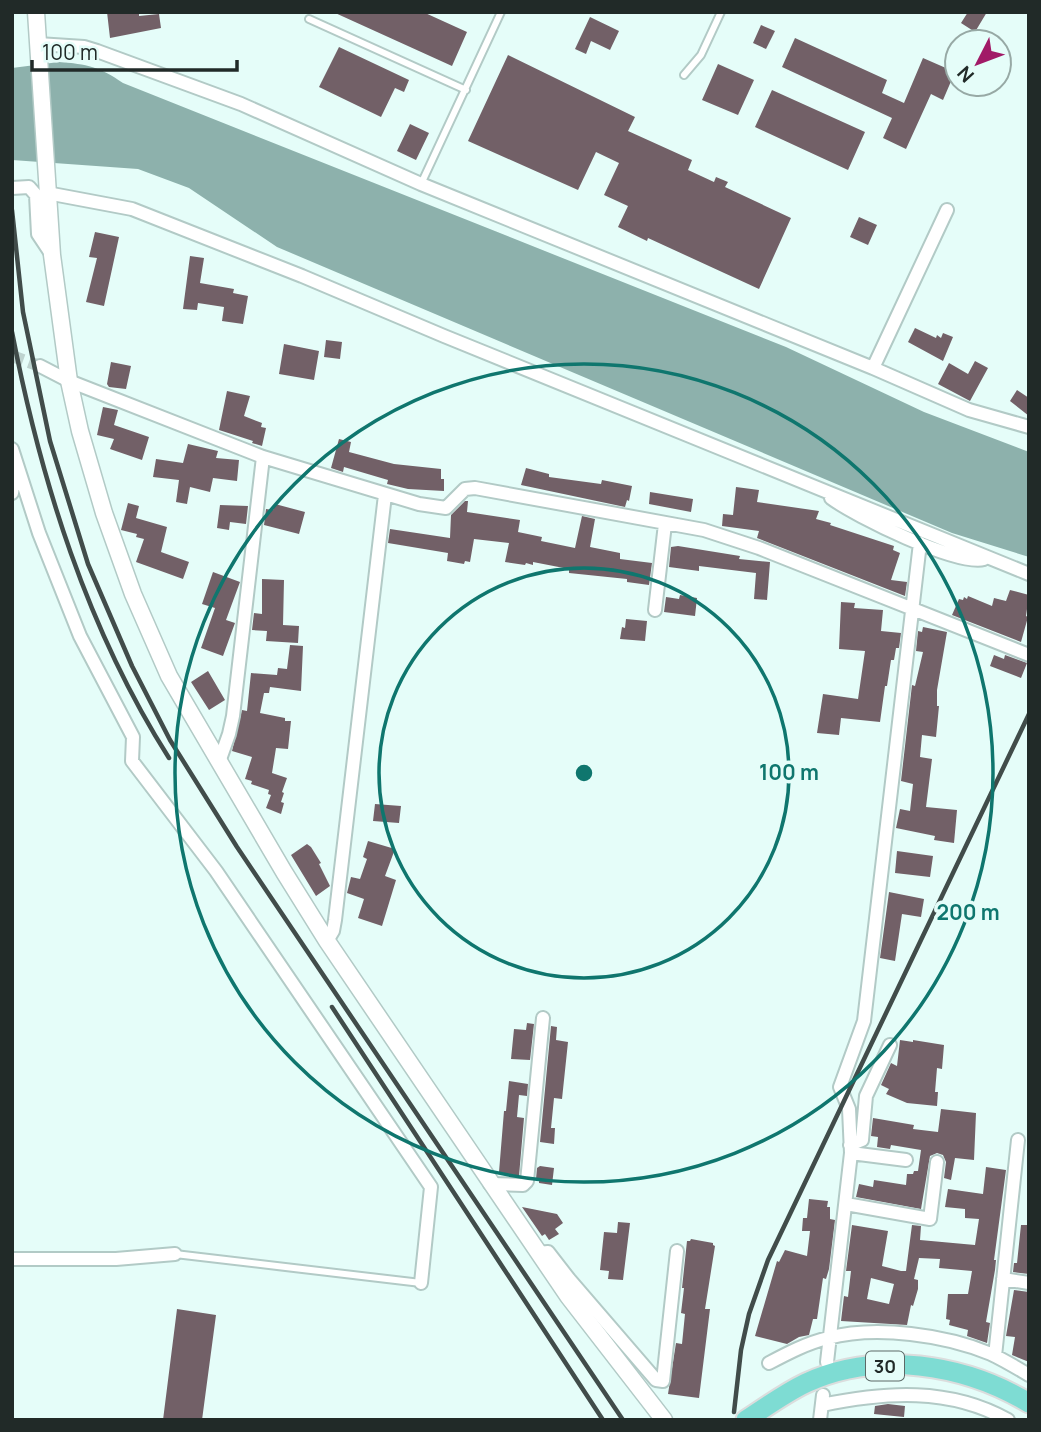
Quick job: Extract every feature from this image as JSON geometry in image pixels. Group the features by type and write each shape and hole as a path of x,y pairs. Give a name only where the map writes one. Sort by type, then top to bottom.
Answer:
{"main road":[{"name":"30","path":"746,1420 805,1383 828,1374 893,1365 910,1365 968,1375 1029,1402"}],"street":[{"path":"36,12 52,255 69,380 80,431 104,513 133,594 169,676 327,941 568,1296 664,1420"},
{"path":"38,50 84,47 241,104 421,184 873,368 969,410 1029,428"},
{"path":"12,188 29,187 36,195 38,234 52,255"},
{"path":"47,187 132,209 1029,574"},
{"path":"873,368 947,210"},
{"path":"40,366 263,457 386,495 446,508 465,489 475,488 704,530 759,548 1029,655"},
{"path":"12,449 39,533 80,636 133,737 132,761 216,871 431,1187 421,1283"},
{"path":"219,762 233,716 263,457"},
{"path":"12,493 16,463"},
{"path":"813,484 859,517 967,558 981,560 987,557"},
{"path":"327,941 335,920 386,495"},
{"path":"655,610 665,524"},
{"path":"827,1362 850,1149 849,1109 840,1087 864,1021 920,542"},
{"path":"490,1184 513,1186 523,1185 527,1181 543,1018"},
{"path":"850,1149 862,1140 866,1096 890,1045"},
{"path":"995,1356 1003,1279 1023,1163 1018,1140"},
{"path":"850,1149 906,1160"},
{"path":"846,1203 930,1219 937,1162"},
{"path":"539,1253 548,1252 656,1380 663,1381 677,1251"},
{"path":"12,1259 116,1259 175,1254"},
{"path":"1003,1279 1029,1283"},
{"path":"769,1363 804,1345 831,1337 900,1333 962,1344 995,1356 1029,1376"},
{"path":"820,1420 823,1400 885,1394 939,1396 963,1401 1008,1420"}],"lane":[{"path":"421,184 501,12"},
{"path":"684,75 701,55 721,12"},
{"path":"309,19 466,90"},
{"path":"175,1254 421,1283"}],"water":[{"path":"59,62 100,70 123,83 786,347 924,412 1029,452 1029,557 952,533 277,247 189,188 138,169 12,160 12,68"}],"building":[{"path":"107,12 139,12 139,16 159,14 161,28 110,38"},
{"path":"333,12 423,12 467,32 452,66"},
{"path":"968,12 987,12 977,28 969,28 961,23"},
{"path":"590,17 619,31 610,50 591,41 586,54 575,49"},
{"path":"761,25 775,31 766,49 753,43"},
{"path":"795,38 887,80 882,93 904,103 923,58 943,67 944,98 943,100 931,94 906,149 883,138 892,118 782,67"},
{"path":"339,47 409,80 404,92 395,88 381,117 319,87"},
{"path":"508,55 635,117 628,131 692,160 688,170 714,182 716,177 728,182 725,187 791,218 759,289 618,227 628,206 604,195 619,163 596,152 578,190 468,141"},
{"path":"718,64 754,80 738,115 702,100"},
{"path":"772,90 865,132 848,170 755,127"},
{"path":"410,124 429,133 416,160 397,151"},
{"path":"859,217 877,225 868,245 850,237"},
{"path":"95,232 119,237 104,306 86,302 97,258 89,257"},
{"path":"190,256 204,258 200,283 234,289 233,293 248,296 243,324 222,321 224,307 198,303 197,310 183,309"},
{"path":"915,328 936,338 937,335 941,338 943,333 953,337 943,361 908,342"},
{"path":"326,340 342,342 340,359 324,357"},
{"path":"284,344 319,351 314,380 279,374"},
{"path":"975,361 988,368 970,401 938,384 949,363 968,374"},
{"path":"111,362 131,366 126,389 109,387 107,384"},
{"path":"1017,390 1029,398 1029,416 1010,401"},
{"path":"227,391 250,396 244,416 262,423 261,427 266,428 262,446 219,430"},
{"path":"103,407 118,410 114,425 149,437 142,460 110,449 114,439 97,435"},
{"path":"339,439 351,442 349,452 394,464 441,469 444,491 408,489 344,467 343,472 331,468"},
{"path":"188,444 218,451 216,458 239,460 237,481 213,478 210,492 190,487 187,504 176,502 179,480 153,477 156,459 183,463"},
{"path":"526,468 549,474 549,477 601,484 602,480 632,486 629,501 627,500 625,507 521,485"},
{"path":"736,487 759,490 757,502 819,511 816,519 894,546 893,550 900,553 891,580 907,582 905,596 757,538 759,531 722,526 723,514 733,515"},
{"path":"650,492 693,499 691,512 649,504"},
{"path":"468,501 467,512 520,520 518,532 542,537 541,541 575,548 582,516 595,519 590,547 620,553 620,559 652,563 649,585 627,582 627,579 569,573 569,569 533,562 533,565 525,565 505,562 509,543 474,539 470,562 465,561 464,564 447,561 448,553 388,543 390,529 450,538 451,515"},
{"path":"128,503 139,506 136,518 167,527 161,552 189,562 183,579 136,562 144,539 136,537 137,534 121,530"},
{"path":"275,504 305,512 299,534 264,525 266,509 273,510"},
{"path":"220,505 248,506 246,524 230,522 229,530 217,528"},
{"path":"671,547 740,556 739,559 770,562 767,600 754,599 756,573 699,566 699,571 669,567"},
{"path":"213,572 240,582 226,620 235,623 223,656 201,648 215,608 202,604"},
{"path":"262,579 284,580 283,625 299,626 298,643 266,641 267,631 252,630 254,613 262,614"},
{"path":"1010,590 1029,595 1028,617 1021,642 952,615 959,599 967,599 968,596 992,606 994,598 1006,601"},
{"path":"680,595 697,598 695,616 664,612 666,597 679,599"},
{"path":"841,602 855,603 854,608 883,610 881,631 901,633 899,648 896,648 894,660 891,660 880,722 841,718 839,735 817,733 823,694 858,699 865,651 839,649"},
{"path":"626,619 647,621 645,641 620,639"},
{"path":"923,627 947,632 937,690 939,706 936,737 922,735 920,757 932,759 926,807 957,810 954,843 934,840 935,836 896,828 900,809 910,811 913,784 901,781 912,685 915,686 923,652 916,651 918,631 922,632"},
{"path":"290,645 303,646 301,691 270,687 269,693 264,693 260,713 291,721 288,749 276,748 272,773 287,778 282,792 281,802 284,803 281,814 266,808 271,795 268,794 269,790 245,779 252,757 232,751 242,710 247,711 251,673 277,675 278,668 287,669"},
{"path":"994,655 1004,659 1005,655 1027,663 1021,678 990,666"},
{"path":"208,671 225,700 209,710 191,682"},
{"path":"375,804 401,806 399,823 373,821"},
{"path":"368,841 395,849 385,876 396,880 382,926 358,918 364,899 347,893 351,877 360,879 367,859 363,857"},
{"path":"307,844 321,863 319,864 330,886 316,896 291,855"},
{"path":"897,851 933,856 930,877 895,873"},
{"path":"889,892 924,899 921,917 902,914 895,961 880,958"},
{"path":"527,1023 534,1024 530,1060 511,1059 514,1029 526,1030"},
{"path":"551,1026 557,1027 556,1040 568,1042 562,1099 554,1098 551,1128 555,1128 554,1144 540,1142"},
{"path":"900,1040 944,1045 942,1069 937,1068 937,1106 907,1103 886,1094 889,1089 881,1085 891,1063 897,1066"},
{"path":"509,1081 528,1084 527,1096 519,1095 517,1117 524,1118 519,1176 499,1172"},
{"path":"941,1109 976,1113 974,1160 955,1158 951,1180 944,1178 946,1162 943,1155 937,1153 930,1156 921,1209 856,1197 859,1184 873,1187 874,1180 906,1185 907,1174 918,1171 921,1150 891,1145 890,1149 877,1147 878,1137 871,1136 873,1118 914,1125 913,1129 938,1132"},
{"path":"986,1167 1006,1170 995,1270 986,1322 990,1323 987,1343 967,1336 968,1330 949,1325 950,1320 946,1319 948,1294 968,1294 972,1271 939,1268 940,1259 919,1258 914,1279 918,1280 918,1289 907,1325 841,1321 844,1296 848,1297 851,1271 846,1271 852,1225 888,1231 882,1266 906,1271 912,1225 921,1226 920,1240 975,1245 979,1219 965,1218 965,1209 945,1207 948,1189 983,1194","holes":["871,1278 894,1284 889,1304 867,1299"]},
{"path":"537,1168 554,1168 552,1185 539,1183 536,1179"},
{"path":"809,1199 828,1201 830,1219 835,1220 829,1269 826,1279 823,1278 817,1319 813,1319 809,1335 787,1344 755,1336 777,1261 779,1262 785,1250 807,1256 810,1231 802,1231 803,1218 807,1218"},
{"path":"522,1207 557,1214 563,1223 555,1229 559,1234 549,1240 545,1234 542,1236"},
{"path":"618,1222 630,1223 623,1280 608,1279 609,1271 600,1270 604,1232 617,1233"},
{"path":"1021,1225 1029,1225 1029,1274 1013,1272 1014,1263 1017,1263"},
{"path":"691,1239 713,1243 715,1246 705,1309 710,1309 699,1398 668,1394 676,1343 682,1344 685,1314 681,1313 682,1288 687,1241"},
{"path":"1014,1290 1029,1292 1029,1362 1012,1355 1015,1337 1006,1336"},
{"path":"177,1309 216,1315 202,1420 163,1420"},
{"path":"875,1406 905,1406 904,1417 874,1414"}],"tunnel":[{"path":"12,356 40,366"}],"railway":[{"path":"12,210 23,312 50,441 88,564 132,666 170,740 237,847 623,1420"},
{"path":"12,332 37,443 71,552 114,658 169,758"},
{"path":"734,1412 741,1350 749,1314 768,1260 1029,714"},
{"path":"332,1007 603,1420"}]}
